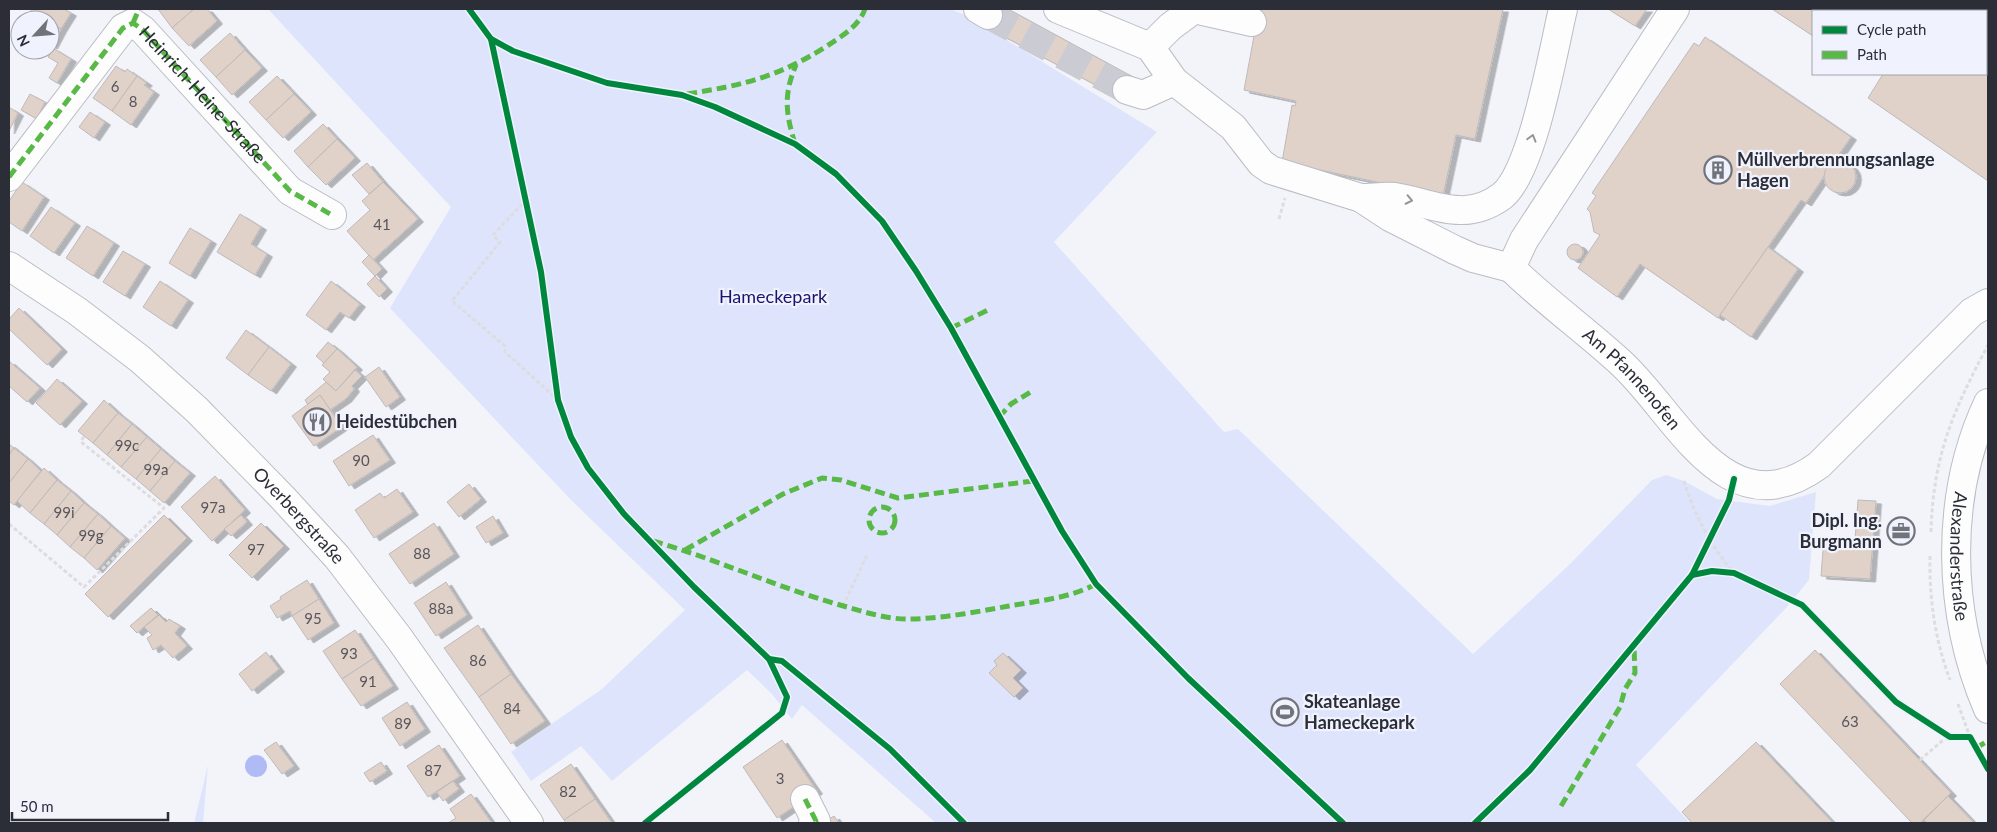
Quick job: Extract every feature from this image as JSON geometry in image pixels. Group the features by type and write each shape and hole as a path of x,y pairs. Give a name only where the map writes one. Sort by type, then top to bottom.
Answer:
{"street":[{"path":"1058,9 1150,47 1174,81 1233,127 1261,162 1271,170 1361,198 1390,217 1473,258 1512,268 1524,240 1675,9"},
{"path":"1150,47 1170,27 1194,9 1252,22"},
{"path":"1361,198 1394,197 1458,210 1474,209 1489,204 1503,195 1523,165 1532,140 1563,9"},
{"name":"Heinrich-Heine-Straße","path":"9,177 123,28 133,23 143,30 290,191 332,215"},
{"path":"1127,90 1143,95 1174,81"},
{"name":"Overbergstraße","path":"9,266 77,311 140,359 197,410 282,497 337,557 399,638 529,823"},
{"name":"Am Pfannenofen","path":"1512,268 1534,291 1621,363 1643,386 1687,442 1710,463 1734,479 1772,485 1796,479 1819,465 1972,312 1988,303"},
{"name":"Alexanderstraße","path":"1988,403 1970,452 1960,496 1956,540 1957,585 1964,629 1977,679 1988,708"}],"path":[{"path":"527,199 493,234 500,242 452,300 505,346 505,352 558,400"},
{"path":"9,524 84,588 164,508 81,442 84,436"},
{"path":"1684,481 1709,539 1734,572"},
{"path":"843,606 867,555"},
{"path":"1920,760 1934,747 1950,737"},
{"path":"1301,784 1304,781"}],"green space":[{"name":"Hameckepark","path":"268,9 950,9 983,22 982,25 1157,132 1054,242 1224,432 1238,429 1473,654 1569,565 1652,480 1666,475 1684,481 1717,499 1770,506 1816,492 1809,580 1786,608 1636,765 1690,823 936,823 802,705 792,719 771,693 747,670 612,781 581,746 531,781 511,752 602,689 685,610 572,501 390,308 451,207"},
{"path":"208,765 203,823 194,823"}],"water":[{"path":"256,755 264,758 267,766 264,774 256,777 248,774 245,766 248,758"}],"building":[{"path":"64,9 71,13 61,29 60,10 31,10"},
{"path":"158,9 194,9 172,28"},
{"path":"194,9 207,9 217,21 189,46 172,28"},
{"path":"991,9 1008,9 1133,77 1122,99 982,25"},
{"path":"1259,9 1503,9 1475,139 1456,135 1443,196 1282,162 1292,105 1295,106 1296,101 1244,90"},
{"path":"1608,9 1647,9 1635,26"},
{"path":"1772,9 1839,10 1812,10 1812,35"},
{"path":"1969,9 1971,10 1926,10"},
{"path":"1969,9 1988,9 1988,22 1987,10"},
{"path":"1987,21 1988,181 1868,98 1882,75 1987,75"},
{"path":"230,33 245,50 216,77 200,60"},
{"name":"Müllverbrennungsanlage Hagen","path":"1705,37 1851,137 1806,203 1801,200 1718,318 1640,264 1617,297 1578,268 1600,235 1594,232 1590,212 1587,209 1596,196 1592,193 1694,43 1699,46"},
{"path":"245,50 262,68 232,95 216,77"},
{"path":"60,52 71,59 57,83 49,78 58,63 53,60 60,60"},
{"path":"116,66 125,72 127,69 137,76 112,111 93,98"},
{"path":"137,76 147,83 144,85 154,92 131,125 112,111"},
{"path":"277,76 294,94 266,120 249,102"},
{"path":"30,94 45,102 37,119 21,110"},
{"path":"294,94 311,112 283,138 266,120"},
{"path":"9,107 18,113 9,131"},
{"path":"90,112 105,122 94,138 79,127"},
{"path":"323,124 337,139 308,167 294,151"},
{"path":"337,139 355,158 326,185 308,167"},
{"path":"1840,161 1846,162 1851,166 1855,171 1855,183 1851,188 1846,192 1840,193 1834,192 1829,188 1825,183 1824,177 1825,171 1829,166 1834,162"},
{"path":"367,163 383,182 369,194 352,175"},
{"path":"22,182 44,197 22,231 9,222 9,201"},
{"path":"383,182 418,219 373,260 347,231 370,210 362,201"},
{"path":"51,207 75,223 54,253 30,236"},
{"path":"240,214 261,227 251,244 267,254 255,275 217,252"},
{"path":"87,226 114,243 93,276 66,258"},
{"path":"190,228 211,241 190,276 169,263"},
{"path":"1575,244 1581,246 1583,252 1581,258 1575,260 1569,258 1567,252 1569,246"},
{"path":"1768,247 1798,269 1751,337 1720,315"},
{"path":"123,251 145,264 125,296 103,282"},
{"path":"369,255 382,269 375,276 362,262"},
{"path":"375,276 387,289 379,297 367,284"},
{"path":"160,281 188,300 171,326 143,307"},
{"path":"331,281 360,304 349,318 340,312 326,330 306,315"},
{"path":"19,308 62,349 47,365 9,329 9,319"},
{"path":"246,330 269,347 248,375 226,358"},
{"path":"328,342 337,349 324,363 316,356"},
{"path":"269,347 291,364 271,391 248,375"},
{"path":"337,349 357,367 336,391 323,379 330,372 322,365"},
{"path":"9,361 40,388 27,402 9,386"},
{"path":"379,367 400,397 386,407 365,377"},
{"path":"355,370 362,376 352,386 354,389 346,399 330,410 320,395 308,405 305,400 326,382 336,391"},
{"path":"57,379 82,401 60,425 36,403"},
{"name":"Heidestübchen","path":"320,395 342,427 314,446 292,416"},
{"path":"104,400 118,413 93,443 78,431"},
{"path":"118,413 132,424 107,455 93,443"},
{"path":"132,424 147,437 121,467 107,455"},
{"path":"373,435 390,460 349,486 333,461"},
{"path":"147,437 161,449 136,479 121,467"},
{"path":"9,444 14,448 9,455"},
{"path":"14,448 28,459 9,483 9,455"},
{"path":"161,449 175,461 150,491 136,479"},
{"path":"28,459 41,471 14,505 9,501 9,483"},
{"path":"175,461 190,473 164,503 150,491"},
{"path":"44,468 57,480 30,513 17,501"},
{"path":"215,476 245,510 212,541 181,507"},
{"path":"57,480 71,491 44,524 30,513"},
{"path":"469,484 481,499 459,517 447,502"},
{"path":"397,489 413,512 374,538 355,510 380,493 384,498"},
{"path":"71,491 84,503 57,535 44,524"},
{"path":"1858,500 1876,501 1870,579 1821,576 1824,537 1855,540"},
{"path":"84,503 98,514 70,547 57,535"},
{"path":"98,514 111,526 84,558 70,547"},
{"path":"164,515 187,538 108,617 85,594"},
{"path":"241,515 247,522 231,536 224,529"},
{"path":"493,516 503,533 486,543 476,527"},
{"path":"261,523 284,546 252,578 229,555"},
{"path":"434,523 454,554 410,584 389,554"},
{"path":"111,526 125,538 97,570 84,558"},
{"path":"307,580 319,599 292,616 290,611 277,618 270,606 281,599 280,597"},
{"path":"446,582 467,615 436,636 414,603"},
{"path":"319,599 334,623 308,640 292,616"},
{"path":"151,608 158,615 137,633 130,626"},
{"path":"159,615 166,622 169,619 180,626 175,633 187,646 173,658 161,645 153,650 147,638 152,635 144,627"},
{"path":"478,625 511,674 479,697 444,648"},
{"path":"355,630 374,658 342,679 323,651"},
{"path":"1815,650 1951,793 1920,823 1912,823 1780,684"},
{"path":"266,652 279,669 252,691 239,674"},
{"path":"1003,653 1021,670 1013,678 1023,688 1014,697 989,673 997,665 994,661"},
{"path":"374,658 393,686 361,706 342,679"},
{"path":"511,674 545,721 511,744 479,697"},
{"path":"407,702 425,729 400,746 382,718"},
{"path":"782,740 817,791 777,818 743,767"},
{"path":"276,742 294,766 282,774 264,750"},
{"path":"1756,742 1833,823 1692,823 1682,812"},
{"path":"439,745 460,776 428,797 407,766"},
{"path":"381,762 387,771 370,782 364,773"},
{"path":"571,764 595,799 564,820 540,785"},
{"path":"453,781 459,789 443,801 437,792"},
{"path":"471,794 492,823 448,823 456,818 450,809"},
{"path":"1948,796 1974,823 1927,823 1924,820"},
{"path":"595,799 612,823 566,823 564,820"},
{"path":"834,816 839,823 823,823"}],"tunnel":[{"path":"988,15 1127,90"}],"marked path":[{"path":"133,23 139,9"},
{"path":"687,94 726,87 760,78 809,57 854,26 865,9"},
{"path":"9,177 123,28 133,23 143,30 290,191 332,215"},
{"path":"795,144 787,104 789,86 796,65"},
{"path":"951,328 988,310"},
{"path":"999,417 1011,404 1032,391"},
{"path":"685,550 783,494 822,478 841,480 898,498 1033,481"},
{"path":"882,507 892,510 895,520 892,530 882,533 872,530 869,520 872,510 882,507"},
{"path":"653,541 816,598 873,614 899,619 920,619 971,613 1042,601 1076,593 1096,584"},
{"path":"1561,806 1620,707 1625,689 1635,673 1634,646"},
{"path":"1976,748 1988,741"},
{"path":"805,799 816,821 813,823"}],"cycle path":[{"path":"469,9 491,39 513,51 607,83 682,95 715,107 795,144 836,174 882,221 916,271 951,328 1062,531 1096,584 1188,678 1343,823"},
{"path":"491,39 541,272 558,400 571,437 588,468 624,514 694,587 769,659 787,697 782,713 645,823"},
{"path":"1475,823 1530,770 1692,575 1729,500 1734,479"},
{"path":"1692,575 1712,571 1734,573 1802,605 1896,702 1950,737 1970,737 1988,769"},
{"path":"769,659 782,661 890,749 964,823"}],"place":[{"name":"Müllverbrennungsanlage Hagen","path":"1718,170"},
{"name":"Heidestübchen","path":"317,422"},
{"name":"Dipl. Ing. Burgmann","path":"1901,531"},
{"name":"Skateanlage Hameckepark","path":"1285,712"}]}
